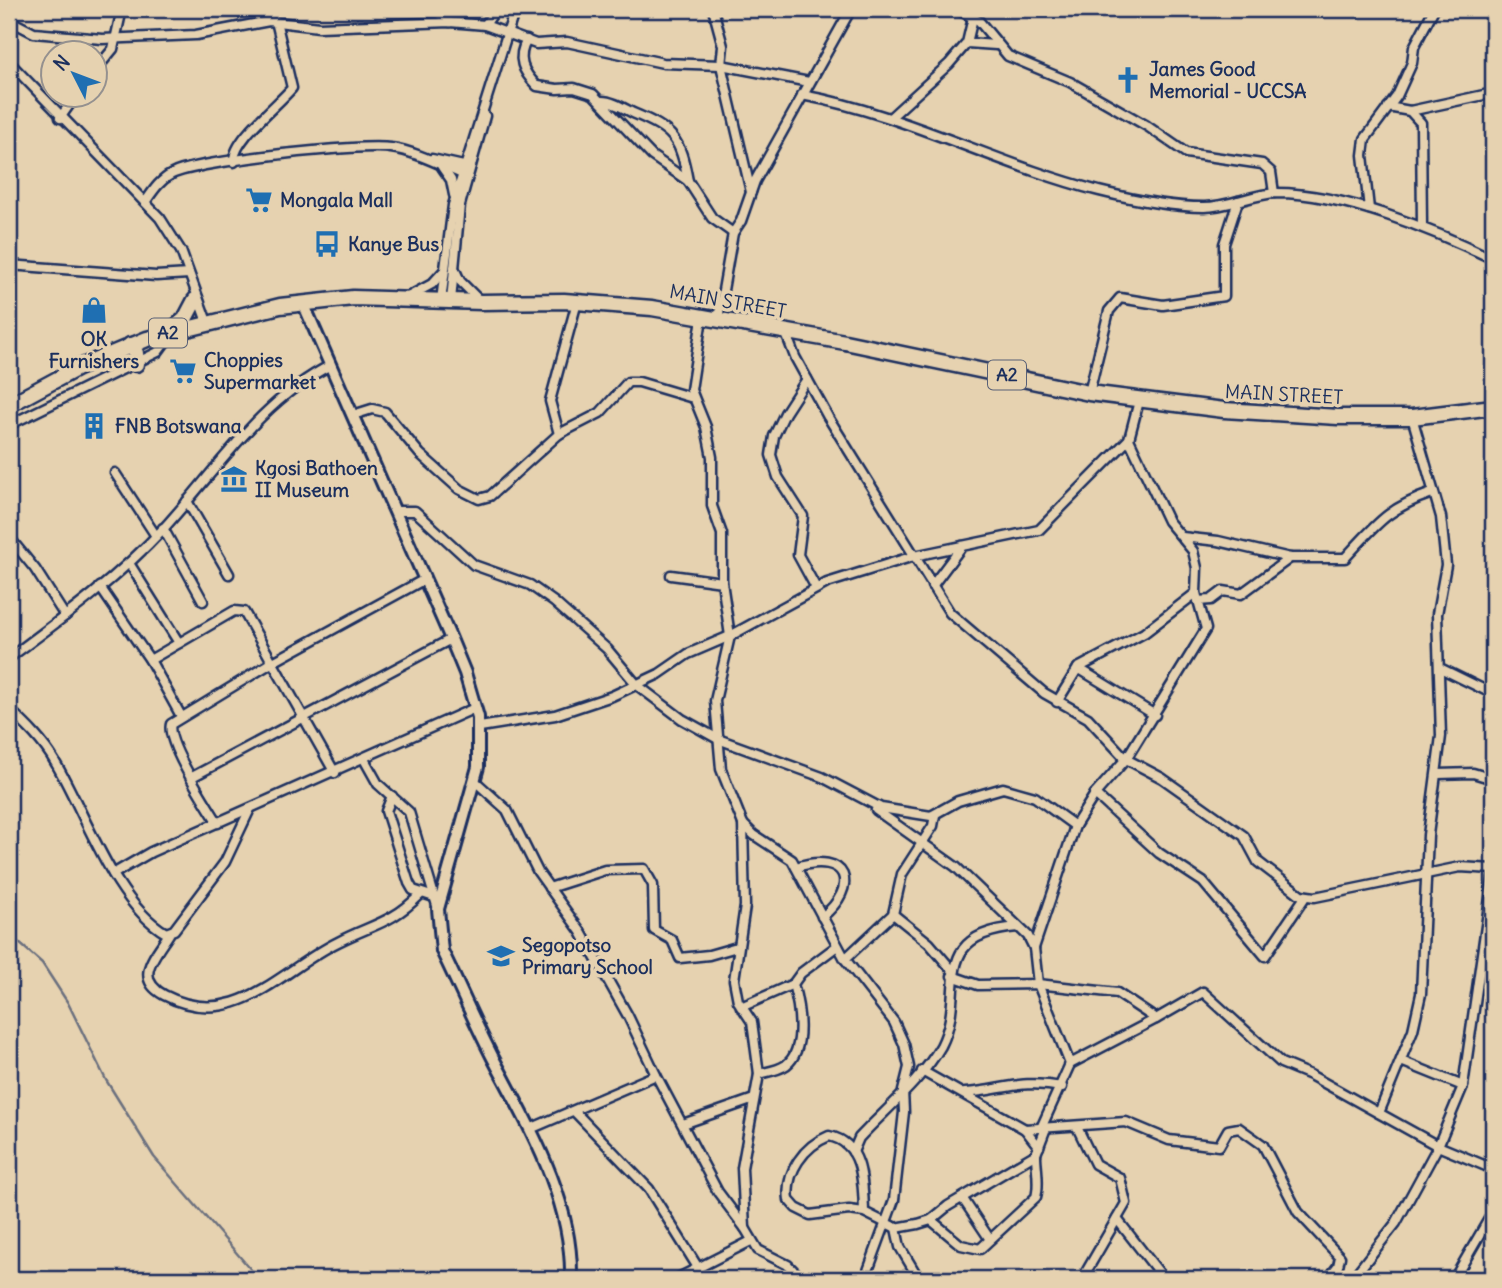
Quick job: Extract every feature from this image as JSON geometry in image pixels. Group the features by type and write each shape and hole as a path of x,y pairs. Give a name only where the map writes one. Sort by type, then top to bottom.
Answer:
{"highway":[{"path":"169,333 183,321 196,298 218,314 230,317"},
{"name":"MAIN STREET","path":"9,405 78,368 130,345 202,323 303,303 354,298 406,298 482,303 577,302 652,308 785,331 1139,401 1338,417 1412,417 1452,411 1493,410"},
{"path":"130,345 136,353 136,364"}],"street":[{"path":"108,56 122,9"},
{"path":"234,162 234,154 242,141 292,88 269,9"},
{"path":"433,9 450,22"},
{"path":"485,25 496,9"},
{"path":"446,301 444,271 454,198 466,171 515,9"},
{"path":"713,9 723,46 721,65 751,191"},
{"path":"718,319 733,233 751,191 851,9"},
{"path":"957,9 974,13 990,31 996,45 1016,60 1070,82 1186,153 1262,164 1271,172 1275,193"},
{"path":"1369,209 1363,146 1368,131 1388,107 1407,76 1415,47 1434,9"},
{"path":"1485,9 1493,24"},
{"path":"891,117 949,64 967,43 974,13"},
{"path":"9,20 34,33 113,38 196,35 272,21 319,27 450,22 485,25 536,44 578,44 663,63 721,65 809,82"},
{"path":"527,40 521,51 522,66 537,86 579,89 649,119 673,135 683,152 688,181"},
{"path":"967,43 996,45"},
{"path":"9,62 60,118 146,201 172,236 189,274 202,323"},
{"path":"446,301 472,141 498,62"},
{"path":"1388,107 1410,111 1493,93"},
{"path":"802,95 891,117 930,135 1099,191 1203,207 1275,193 1369,209 1422,227 1493,259"},
{"path":"602,101 652,156 688,181 712,218 733,233"},
{"path":"60,118 67,108"},
{"path":"1410,111 1421,123 1422,227"},
{"path":"445,165 462,155 472,141"},
{"path":"146,201 170,175 234,162 374,146 397,149 466,171"},
{"path":"445,165 454,198"},
{"path":"1089,393 1109,311 1115,301 1120,298 1163,305 1224,296 1224,244 1238,201"},
{"path":"9,265 156,276 189,274"},
{"path":"453,265 460,281 482,303"},
{"path":"406,298 432,284 444,271"},
{"path":"559,434 550,401 577,302"},
{"path":"303,303 451,639 480,727 475,780 438,909"},
{"path":"702,318 691,383 693,398 706,427 712,457 711,494 722,534 722,582 730,636 715,701 718,739 724,778 743,824 745,906 734,981 741,1007 752,1022 759,1074 742,1168 745,1227"},
{"path":"785,331 828,417 950,613 1057,702 1088,719 1126,759 1162,778 1244,836 1258,862 1305,897 1327,896 1460,867 1493,869"},
{"path":"9,425 158,352 169,333"},
{"path":"9,658 129,563 275,403 304,380 331,365"},
{"path":"807,379 774,436 771,455 778,477 803,516 798,555 816,588"},
{"path":"353,415 372,408 385,412 420,454 459,489 479,499 490,496 559,434 600,413 624,385 632,380 693,398"},
{"path":"480,727 555,715 637,685 688,654 730,636 816,588 914,556 1039,530 1129,439 1139,401"},
{"path":"1379,1114 1413,1030 1420,994 1428,835 1441,736 1437,614 1446,565 1441,517 1412,417"},
{"path":"931,1220 970,1248 980,1249 1036,1197 1040,1186 1035,1173 1046,1110 1062,1087 1070,1064 1038,984 1034,948 1075,826 1095,794 1126,759 1206,629 1197,597 1195,558 1190,545 1168,521 1129,439"},
{"path":"115,473 156,536"},
{"path":"1182,537 1218,541 1290,558 1345,558 1380,519 1396,508 1432,493"},
{"path":"187,501 229,574"},
{"path":"396,511 415,510 474,565 530,585 554,602 607,649 637,685 682,719 718,739 811,772 866,803 956,867 1018,927 1034,948"},
{"path":"163,528 203,601"},
{"path":"9,537 35,569 65,616"},
{"path":"932,586 962,546"},
{"path":"1057,702 1078,668 1144,634 1197,597 1210,600 1223,591 1241,594 1290,558"},
{"path":"129,563 179,643"},
{"path":"671,575 722,582"},
{"path":"218,823 169,731 171,724 273,662 425,579"},
{"path":"100,587 150,660 181,716"},
{"path":"150,660 237,610 247,615 335,773"},
{"path":"192,777 451,639"},
{"path":"1078,668 1155,715"},
{"path":"1440,668 1493,694"},
{"path":"113,874 151,852 335,773 475,708"},
{"path":"9,709 37,736 54,760 113,874 148,919 169,934"},
{"path":"364,759 378,784 409,812 438,909 442,951 530,1129 565,1215 572,1257 571,1279"},
{"path":"1438,774 1473,773 1493,779"},
{"path":"475,780 507,810 549,888 599,963 718,1192 745,1227 758,1250 788,1265 802,1279"},
{"path":"866,803 913,815 935,815 958,801 1003,789 1035,797 1075,826"},
{"path":"1095,794 1159,853 1203,882 1265,956 1305,897"},
{"path":"392,796 386,811 409,883 421,894 434,897"},
{"path":"250,809 225,862 169,934 147,969 146,979 153,989 183,1005 203,1007 230,1004 255,994 338,942 381,925 403,912 421,894"},
{"path":"845,959 892,914 902,874 933,826 935,815"},
{"path":"743,824 754,835 789,857 845,959 900,1032 909,1074 903,1091 904,1112 894,1200 865,1279"},
{"path":"796,867 822,861 832,863 843,873 844,881 836,902 822,918"},
{"path":"549,888 605,870 644,869 653,885 654,930 672,940 680,958 709,955 737,947"},
{"path":"1352,1279 1396,1223 1438,1146 1463,1086 1493,877"},
{"path":"892,914 929,943 953,973 978,985 1038,984 1119,994 1156,1019"},
{"path":"853,1152 859,1139 924,1070 942,1044 953,973 967,945 978,935 992,929 1018,927"},
{"path":"741,1007 793,984 801,973 837,946"},
{"path":"759,1074 786,1065 792,1056 801,1021 793,984"},
{"path":"1070,1064 1203,992 1277,1060 1310,1075 1438,1146 1493,1169"},
{"path":"1401,1061 1463,1086"},
{"path":"909,1074 924,1070 965,1093 1025,1129 1038,1151"},
{"path":"530,1129 656,1075"},
{"path":"965,1093 1007,1084 1040,1082 1062,1087"},
{"path":"683,1124 754,1099"},
{"path":"574,1111 649,1189 697,1266"},
{"path":"1025,1129 1126,1122 1169,1140 1219,1146 1228,1130 1239,1128 1263,1145 1298,1212 1340,1257 1338,1266 1328,1279"},
{"path":"1077,1127 1095,1164 1120,1178 1126,1203 1082,1279"},
{"path":"864,1212 860,1168 853,1152 844,1141 834,1137 818,1141 799,1159 788,1195 796,1208 810,1214 841,1209 864,1212 887,1221 896,1228 900,1247 919,1279"},
{"path":"896,1228 931,1220 948,1206 1038,1151"},
{"path":"963,1199 989,1238"},
{"path":"1454,1279 1493,1212"},
{"path":"1117,1219 1164,1279"},
{"path":"676,1279 697,1266 751,1241"}],"waterway":[{"path":"9,934 42,963 68,1003 106,1080 154,1157 259,1279"}],"place":[{"name":"James Good Memorial - UCCSA","path":"1128,80"},
{"name":"Mongala Mall","path":"259,200"},
{"name":"Kanye Bus","path":"327,244"},
{"name":"OK Furnishers","path":"94,310"},
{"name":"Choppies Supermarket","path":"183,371"},
{"name":"FNB Botswana","path":"94,426"},
{"name":"Kgosi Bathoen II Museum","path":"234,479"},
{"name":"Segopotso Primary School","path":"501,956"}]}
